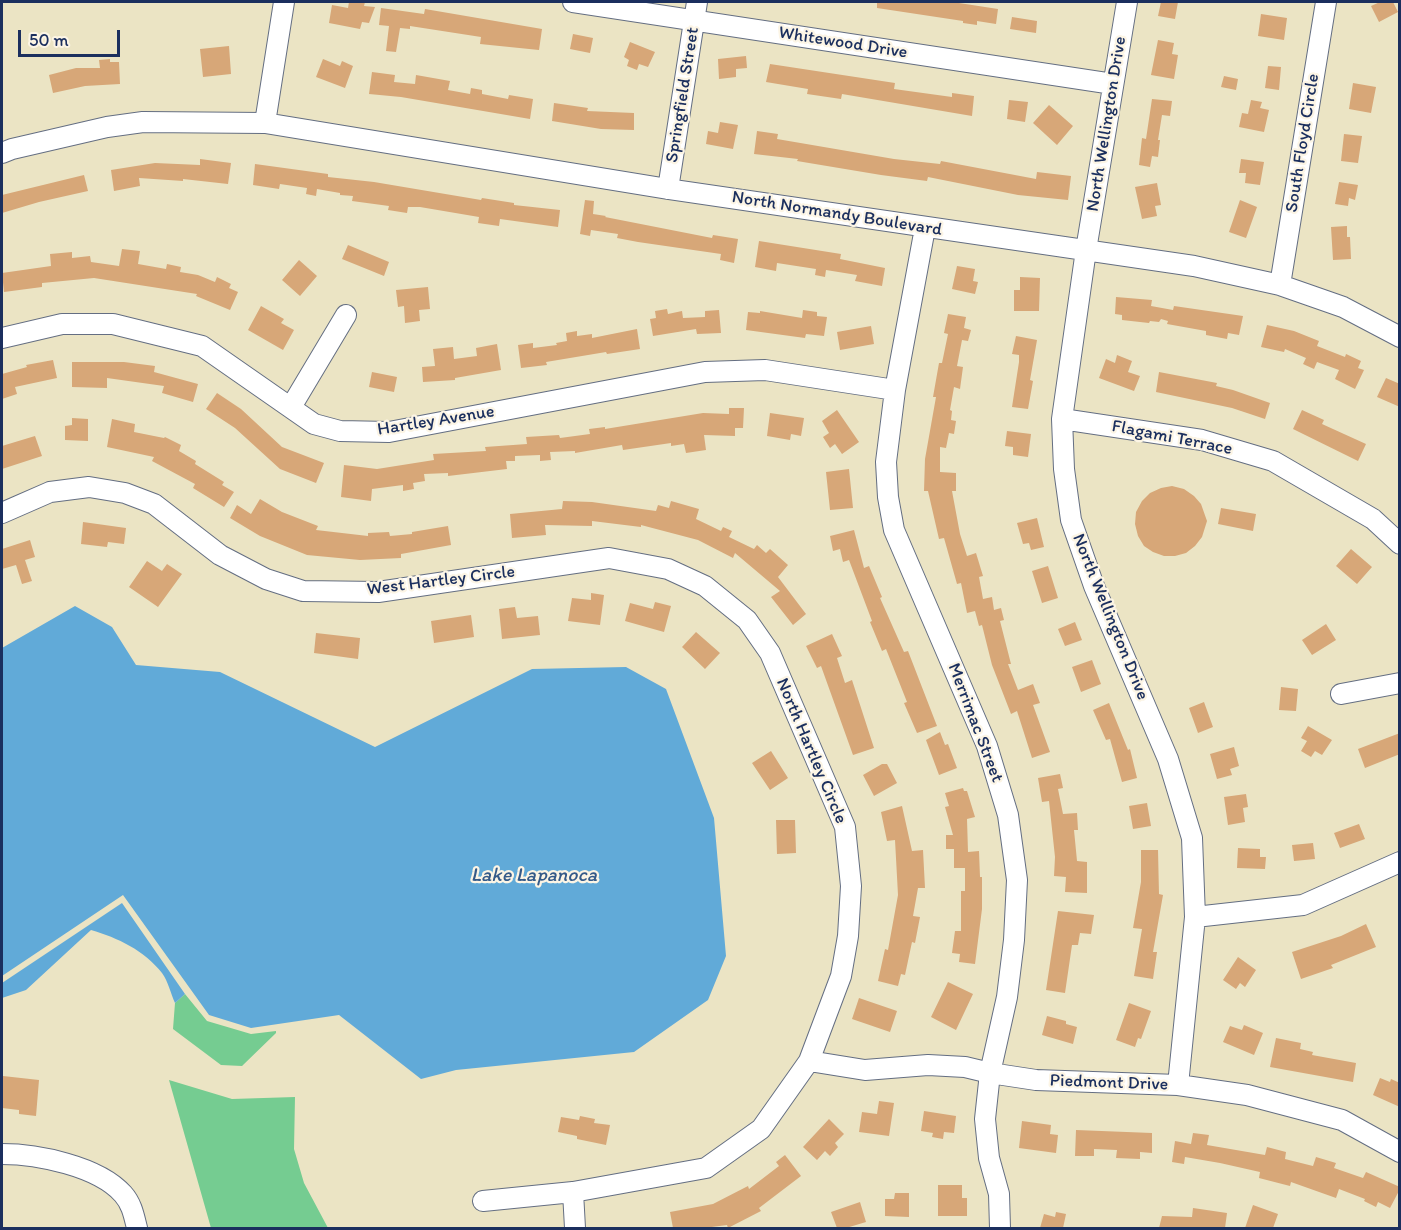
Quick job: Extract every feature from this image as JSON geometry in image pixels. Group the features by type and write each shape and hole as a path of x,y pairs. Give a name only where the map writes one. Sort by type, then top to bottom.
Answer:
{"street":[{"path":"265,123 284,2"},
{"name":"Whitewood Drive","path":"573,2 696,11 1113,84"},
{"name":"North Wellington Drive","path":"1127,2 1086,250 1062,419 1064,469 1071,520 1094,586 1168,759 1192,838 1195,917 1178,1085"},
{"name":"South Floyd Circle","path":"1280,285 1326,2"},
{"name":"Springfield Street","path":"668,189 696,11"},
{"name":"North Normandy Boulevard","path":"2,153 97,130 142,122 265,123 668,189 1194,266 1280,285 1343,307 1400,337"},
{"name":"Merrimac Street","path":"925,228 895,390 886,462 888,497 894,530 987,746 1008,815 1013,847 1017,880 1014,940 1007,997 990,1074 986,1119 990,1158 999,1194 1000,1228"},
{"path":"291,407 346,315"},
{"name":"Hartley Avenue","path":"2,338 62,324 113,324 202,346 314,424 340,431 389,432 705,372 765,370 895,390"},
{"name":"Flagami Terrace","path":"1062,419 1202,440 1273,461 1373,519 1400,544"},
{"name":"West Hartley Circle","path":"2,513 50,492 89,487 125,492 154,504 220,555 266,579 303,591 378,592 609,558 668,569 705,586 747,620 770,653"},
{"name":"North Hartley Circle","path":"483,1201 573,1192 705,1168 761,1129 809,1061 841,976 848,936 850,876 845,827 770,653"},
{"path":"1341,694 1400,683"},
{"path":"1195,917 1303,905 1400,862"},
{"name":"Piedmont Drive","path":"809,1061 865,1070 928,1065 965,1067 990,1074 1036,1080 1178,1085 1247,1095 1342,1120 1400,1152"},
{"path":"2,1154 57,1161 78,1167 108,1183 123,1194 133,1210 137,1228"},
{"path":"573,1192 575,1228"}],"green space":[{"path":"185,994 207,1021 251,1034 276,1031 276,1033 242,1066 221,1065 173,1029 175,1003"},
{"path":"169,1080 232,1099 295,1097 294,1149 304,1183 328,1228 211,1228"}],"water":[{"name":"Lake Lapanoca","path":"75,606 112,627 136,665 220,672 375,747 532,669 626,667 666,689 714,818 726,956 708,1000 634,1052 456,1070 421,1079 339,1015 251,1028 209,1015 123,895 2,976 2,648"},
{"path":"122,903 185,994 175,1003 164,976 139,951 121,941 91,930 26,990 2,998 2,983"}],"building":[{"path":"349,2 365,2 364,6 375,7 369,23 362,22 360,29 329,23 332,5 348,8"},
{"path":"877,2 959,2 998,9 996,24 977,21 977,25 877,8"},
{"path":"1161,2 1178,2 1175,19 1158,16"},
{"path":"1380,2 1393,2 1398,12 1379,22 1371,6"},
{"path":"381,8 424,14 425,9 542,29 539,50 480,44 481,37 410,26 410,29 400,28 396,52 386,51 389,26 379,25"},
{"path":"1261,14 1287,18 1284,40 1258,36"},
{"path":"1012,17 1037,21 1036,33 1010,29"},
{"path":"573,34 593,38 590,53 570,49"},
{"path":"1158,40 1174,43 1172,54 1178,55 1174,79 1151,75"},
{"path":"630,42 655,52 648,67 639,64 637,70 627,66 629,60 624,57"},
{"path":"229,46 231,74 203,77 200,49"},
{"path":"746,56 747,68 736,69 736,77 719,79 718,59"},
{"path":"110,59 110,62 119,62 120,84 85,86 53,93 49,75 76,68 100,68 99,60"},
{"path":"323,59 340,66 342,61 353,66 345,88 316,77"},
{"path":"770,64 895,83 894,89 952,97 952,93 974,96 972,116 842,94 841,99 807,94 808,89 766,82"},
{"path":"1268,66 1281,67 1279,90 1265,88"},
{"path":"372,72 395,75 394,82 415,84 416,75 450,81 448,90 470,94 471,88 482,90 482,94 508,99 509,95 533,99 530,119 401,97 369,94"},
{"path":"1224,76 1238,79 1236,90 1221,87"},
{"path":"1353,83 1376,87 1371,113 1349,109"},
{"path":"1152,99 1172,101 1170,116 1162,115 1158,157 1152,156 1150,167 1139,165 1142,138 1146,139"},
{"path":"1009,100 1028,102 1025,122 1007,119"},
{"path":"1251,100 1262,102 1260,108 1269,110 1264,132 1239,127 1242,113 1248,114"},
{"path":"554,103 588,108 587,111 634,113 634,130 601,129 552,121"},
{"path":"1049,105 1073,126 1057,145 1033,123"},
{"path":"720,122 738,125 733,149 706,144 708,131 718,133"},
{"path":"757,131 778,134 777,139 894,159 940,164 941,161 1036,179 1037,172 1071,176 1068,200 1018,195 928,177 927,181 881,175 797,161 798,159 754,154"},
{"path":"1344,134 1362,136 1358,163 1341,161"},
{"path":"200,159 231,163 228,184 183,179 183,181 139,178 140,186 114,191 111,170 155,163 200,165"},
{"path":"1241,159 1264,162 1260,185 1245,183 1246,173 1239,173"},
{"path":"255,164 328,174 328,177 560,210 558,227 500,219 499,226 478,223 479,217 420,207 408,207 407,213 388,210 389,206 352,201 353,196 317,189 316,196 306,194 307,188 280,184 279,189 253,185"},
{"path":"84,175 88,191 2,213 2,195"},
{"path":"1339,182 1358,185 1355,200 1349,198 1348,206 1335,204"},
{"path":"1157,183 1161,205 1155,206 1157,216 1142,219 1135,187"},
{"path":"585,200 594,201 593,214 712,238 713,235 738,239 734,263 720,260 721,254 617,238 618,234 591,230 590,236 580,234"},
{"path":"1240,200 1257,207 1246,238 1229,232"},
{"path":"1347,226 1351,259 1333,260 1331,227"},
{"path":"759,241 841,254 840,259 885,268 882,286 855,281 857,275 826,270 825,277 815,275 816,269 777,263 776,271 755,267"},
{"path":"348,245 389,262 384,276 342,259"},
{"path":"122,249 140,251 138,264 166,269 167,264 181,267 180,272 198,275 215,282 217,277 231,284 229,288 238,292 230,310 196,296 197,294 94,278 42,283 42,287 4,292 2,273 51,266 50,254 72,252 72,258 90,256 91,262 119,266"},
{"path":"299,260 317,276 300,296 282,280"},
{"path":"957,266 975,269 973,281 978,282 975,294 952,289"},
{"path":"1020,277 1040,278 1039,311 1014,311 1014,290 1020,290"},
{"path":"428,287 430,309 419,310 420,321 405,323 404,306 398,307 396,290"},
{"path":"1116,297 1152,300 1151,306 1173,310 1174,306 1243,316 1239,335 1228,333 1227,339 1206,335 1206,331 1167,324 1168,321 1161,319 1159,322 1150,321 1149,323 1122,320 1122,315 1115,314"},
{"path":"261,306 284,319 281,323 294,330 283,350 248,330"},
{"path":"667,309 668,314 682,311 683,318 705,317 705,311 719,310 721,333 697,334 696,329 653,336 650,319 656,318 655,311"},
{"path":"803,310 817,312 817,316 827,317 824,336 806,334 805,338 746,330 748,312 760,313 760,311 802,318"},
{"path":"948,314 966,317 964,328 971,330 968,341 962,340 957,366 963,367 960,389 954,387 950,410 952,411 951,420 956,421 954,434 949,433 946,448 940,447 940,472 956,473 956,491 952,491 960,534 967,556 976,553 983,576 979,577 983,599 992,597 994,610 1001,608 1004,620 1000,621 1011,664 1008,664 1018,690 1033,684 1040,703 1033,705 1050,752 1032,758 1017,711 1011,714 992,665 982,625 979,626 975,611 967,613 961,583 957,584 944,538 939,539 928,491 924,491 925,459 936,397 933,397 939,363 942,363 948,334 944,333"},
{"path":"1267,325 1294,331 1319,341 1317,346 1361,361 1358,368 1364,370 1355,389 1335,379 1339,370 1317,362 1314,369 1303,364 1306,358 1285,349 1284,352 1261,347"},
{"path":"871,326 874,344 840,350 837,332"},
{"path":"637,329 640,349 607,354 606,352 546,362 547,365 521,368 518,345 533,343 533,348 557,345 556,343 567,341 566,333 577,331 577,336 592,334 592,338"},
{"path":"1016,336 1037,340 1028,409 1012,407 1019,362 1019,355 1012,354"},
{"path":"497,344 501,370 455,378 455,380 423,382 422,367 435,366 433,349 453,347 454,359 477,356 476,348"},
{"path":"1117,355 1132,361 1128,372 1140,376 1134,391 1099,378 1106,359 1115,363"},
{"path":"53,360 57,378 15,387 17,394 2,399 2,374 27,367 26,365"},
{"path":"72,362 124,362 155,366 154,372 198,384 193,402 162,393 164,386 107,378 107,388 72,387"},
{"path":"372,372 397,377 394,392 369,387"},
{"path":"1159,372 1217,383 1216,386 1270,403 1265,419 1232,408 1156,392"},
{"path":"1386,378 1400,384 1400,407 1377,397"},
{"path":"217,393 241,409 282,447 324,463 316,483 280,469 235,428 206,409"},
{"path":"729,408 744,408 743,428 735,428 735,436 704,435 706,450 686,453 684,444 671,446 671,443 623,450 622,445 575,453 575,451 550,452 551,460 540,461 540,455 515,456 515,461 506,461 507,469 448,476 448,473 424,474 425,481 413,483 414,489 403,491 403,485 372,489 371,501 341,497 344,465 377,469 434,460 433,454 486,451 485,447 527,444 526,437 559,435 560,438 590,434 589,429 605,427 605,429 703,413 729,414"},
{"path":"837,410 859,442 842,454 835,444 830,448 823,437 829,433 822,421"},
{"path":"1302,410 1324,420 1322,424 1366,444 1358,461 1293,429"},
{"path":"770,413 804,418 801,436 791,434 790,440 767,436"},
{"path":"72,418 88,419 88,441 65,440 65,426 72,425"},
{"path":"112,419 135,424 134,432 165,437 181,445 179,451 196,461 195,464 224,482 222,485 234,492 224,507 193,488 195,484 152,461 154,457 107,447"},
{"path":"1007,431 1031,434 1028,457 1013,455 1013,447 1005,446"},
{"path":"35,436 42,456 2,469 2,446"},
{"path":"849,469 853,508 830,510 826,472"},
{"path":"1172,486 1184,489 1194,496 1201,504 1207,521 1202,537 1195,546 1186,553 1164,556 1144,546 1135,524 1136,512 1150,493"},
{"path":"260,499 282,512 318,526 316,530 368,536 368,533 389,532 390,536 448,526 451,545 401,554 401,558 360,560 307,555 260,536 230,518 237,505 251,514"},
{"path":"563,501 592,502 656,511 658,505 669,508 671,501 699,509 696,519 721,531 723,527 732,531 729,537 754,549 757,545 766,553 770,549 788,565 778,577 806,614 793,625 771,597 780,591 735,553 733,558 698,540 641,525 641,527 592,521 592,526 545,525 546,535 512,538 510,514 562,509"},
{"path":"1221,508 1256,514 1253,531 1218,524"},
{"path":"1037,518 1044,547 1031,550 1029,543 1023,544 1017,523"},
{"path":"83,522 126,528 124,544 108,542 107,547 81,544"},
{"path":"854,530 864,568 869,566 882,597 880,598 904,652 908,651 937,726 917,733 904,703 907,702 886,649 882,651 870,622 872,621 849,560 843,562 840,549 833,551 830,536"},
{"path":"30,540 35,557 25,560 32,581 22,584 16,565 2,569 2,549"},
{"path":"1351,549 1372,567 1357,584 1336,566"},
{"path":"147,561 162,571 167,564 182,574 158,607 129,587"},
{"path":"1048,566 1058,598 1042,603 1032,571"},
{"path":"591,593 604,595 600,625 568,621 572,598 591,600"},
{"path":"655,602 671,606 664,632 625,621 630,603 653,609"},
{"path":"515,607 517,618 538,616 540,635 502,639 499,609"},
{"path":"471,615 474,637 434,643 431,621"},
{"path":"1075,622 1082,640 1065,646 1058,629"},
{"path":"1326,624 1336,640 1312,655 1302,640"},
{"path":"696,632 720,653 705,669 682,647"},
{"path":"316,633 360,638 358,659 314,653"},
{"path":"832,634 842,656 837,658 845,683 852,680 874,748 853,755 821,666 817,668 806,646"},
{"path":"1092,660 1101,684 1081,692 1072,667"},
{"path":"1281,687 1298,689 1296,711 1279,710"},
{"path":"1204,702 1213,727 1198,733 1189,708"},
{"path":"1109,703 1128,750 1130,749 1137,778 1122,782 1110,739 1106,740 1093,710"},
{"path":"1308,726 1332,740 1322,755 1315,751 1311,757 1301,751 1307,741 1301,738"},
{"path":"940,732 945,745 948,744 957,768 939,775 926,740"},
{"path":"1400,733 1400,754 1365,768 1358,749"},
{"path":"1234,747 1239,766 1230,769 1232,775 1217,779 1210,754"},
{"path":"771,751 788,778 770,790 752,763"},
{"path":"882,764 887,764 897,783 874,796 863,775"},
{"path":"1060,774 1063,788 1058,789 1063,814 1077,813 1078,830 1074,830 1077,861 1087,862 1087,893 1065,892 1066,877 1054,876 1055,857 1049,801 1042,802 1038,778"},
{"path":"963,788 967,791 975,817 967,819 968,852 979,851 980,877 982,877 982,909 975,964 959,962 960,954 952,953 955,931 961,931 961,891 965,891 965,868 954,868 954,849 946,849 946,835 953,835 945,807 949,806 945,793"},
{"path":"1246,794 1248,807 1243,808 1245,822 1228,825 1224,797"},
{"path":"1147,803 1151,826 1133,829 1129,806"},
{"path":"902,806 912,851 923,850 925,888 918,888 913,916 920,917 915,943 912,942 905,975 901,974 898,986 878,981 885,949 888,950 898,895 895,840 887,841 881,812"},
{"path":"776,820 795,820 796,853 777,854"},
{"path":"1359,824 1365,839 1340,848 1334,833"},
{"path":"1313,843 1315,859 1294,861 1292,845"},
{"path":"1238,848 1260,849 1260,857 1266,857 1265,869 1237,868"},
{"path":"1141,850 1158,850 1159,894 1163,895 1153,952 1157,952 1153,979 1134,976 1142,929 1133,928 1141,882"},
{"path":"1058,911 1094,915 1091,934 1080,933 1078,945 1072,945 1065,993 1046,990"},
{"path":"1366,924 1376,947 1331,965 1333,968 1301,979 1292,952 1341,936"},
{"path":"1238,957 1256,970 1245,987 1240,983 1236,989 1223,980"},
{"path":"948,982 973,994 956,1030 931,1017"},
{"path":"859,998 897,1011 890,1032 852,1019"},
{"path":"1129,1003 1151,1011 1141,1039 1138,1038 1135,1047 1116,1040"},
{"path":"1047,1016 1066,1021 1066,1024 1077,1027 1073,1044 1042,1035"},
{"path":"1244,1025 1263,1033 1254,1055 1223,1042 1230,1026 1242,1030"},
{"path":"1276,1038 1301,1043 1300,1049 1313,1052 1312,1055 1356,1063 1353,1082 1270,1067"},
{"path":"3,1076 39,1080 36,1116 19,1114 19,1110 2,1108"},
{"path":"1380,1078 1400,1083 1400,1107 1373,1095"},
{"path":"879,1101 894,1103 889,1136 859,1132 862,1112 877,1114"},
{"path":"924,1111 956,1116 954,1133 944,1132 943,1139 932,1137 933,1133 921,1131"},
{"path":"580,1116 595,1119 594,1123 610,1125 606,1145 558,1132 561,1117 579,1120"},
{"path":"829,1119 844,1134 835,1143 838,1147 830,1156 825,1151 817,1160 803,1147"},
{"path":"1022,1121 1051,1125 1050,1134 1058,1135 1056,1153 1019,1148"},
{"path":"1076,1130 1152,1133 1152,1153 1140,1152 1140,1159 1116,1158 1117,1150 1094,1149 1094,1156 1075,1156"},
{"path":"1193,1133 1209,1135 1207,1145 1265,1155 1267,1147 1286,1152 1285,1159 1313,1166 1316,1157 1336,1163 1334,1168 1363,1178 1366,1172 1400,1189 1390,1208 1378,1202 1376,1207 1364,1201 1365,1199 1339,1189 1336,1198 1291,1182 1290,1186 1259,1178 1260,1172 1220,1163 1185,1157 1184,1164 1172,1162 1175,1141 1191,1144"},
{"path":"785,1155 801,1176 759,1208 761,1211 728,1228 727,1225 673,1228 670,1212 713,1204 748,1186 749,1189 779,1166 776,1162"},
{"path":"938,1185 962,1185 962,1198 967,1198 967,1216 938,1216"},
{"path":"895,1193 909,1193 909,1217 885,1216 885,1199 894,1199"},
{"path":"860,1202 866,1222 846,1228 837,1228 831,1212"},
{"path":"1253,1205 1278,1214 1273,1228 1245,1228"},
{"path":"1193,1208 1227,1213 1225,1228 1159,1228 1162,1216 1192,1217"},
{"path":"1056,1212 1066,1214 1063,1228 1040,1228 1044,1214 1055,1217"}]}
